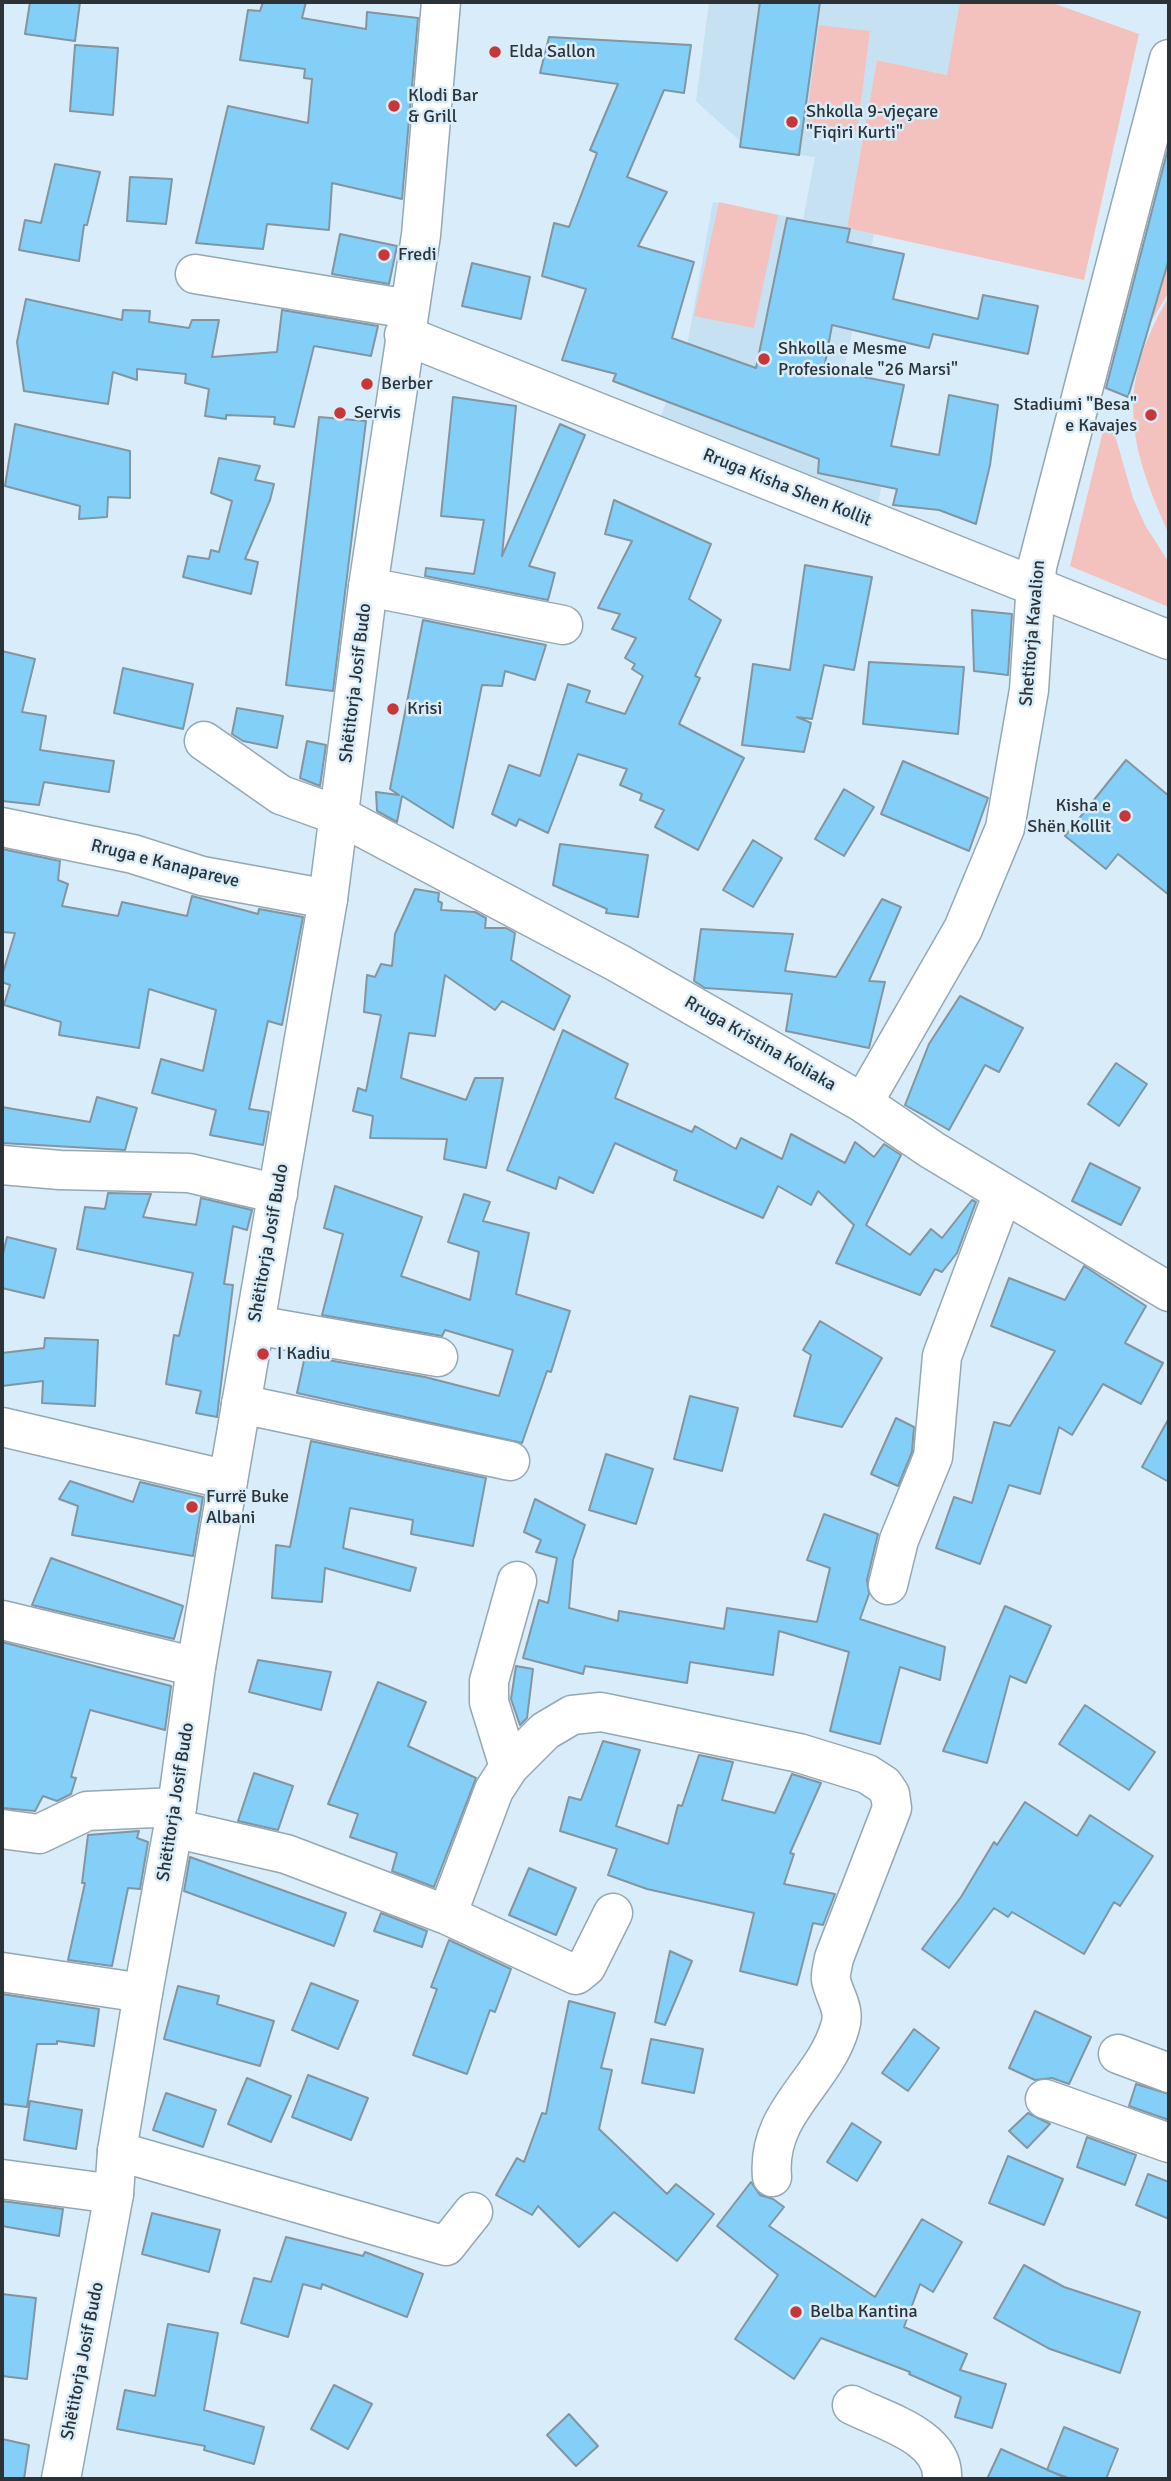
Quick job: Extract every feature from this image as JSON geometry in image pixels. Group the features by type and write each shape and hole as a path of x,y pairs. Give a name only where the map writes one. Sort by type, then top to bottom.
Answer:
{"street":[{"name":"Shëtitorja Josif Budo","path":"61,2479 114,2194 117,2151 142,1993 175,1818 196,1667 328,899 368,587 421,235 441,2"},
{"name":"Shetitorja Kavalion","path":"863,1103 963,929 1005,828 1028,690 1034,586 1169,58"},
{"name":"Rruga Kisha Shen Kollit","path":"195,274 406,322 1169,640"},
{"path":"368,587 563,625"},
{"name":"Rruga Kristina Koliaka","path":"204,741 281,794 340,816 618,963 863,1103 1003,1193 1169,1292"},
{"name":"Rruga e Kanapareve","path":"2,827 133,854 202,876 328,899"},
{"path":"2,1165 99,1172 189,1173 278,1194"},
{"path":"888,1585 899,1540 933,1457 942,1356 1003,1193"},
{"path":"255,1325 438,1357"},
{"path":"241,1404 510,1461"},
{"path":"2,1427 228,1479"},
{"path":"509,1766 489,1702 489,1681 517,1581"},
{"path":"2,1620 196,1667"},
{"path":"447,1915 494,1790 509,1766 545,1731 572,1715 601,1712 799,1753 867,1774 884,1785 890,1794 892,1808 834,1958 831,1979 840,2001 842,2024 834,2042 774,2137 770,2157 772,2177"},
{"path":"2,1829 39,1834 87,1811 175,1818 286,1854 447,1915 576,1975 586,1967 613,1913"},
{"path":"2,1972 142,1993"},
{"path":"1118,2054 1169,2073"},
{"path":"1045,2099 1169,2143"},
{"path":"117,2151 446,2246 473,2213"},
{"path":"2,2179 114,2194"},
{"path":"852,2405 929,2444 942,2460 942,2479"}],"shaded area":[{"path":"709,2 960,2 948,75 877,60 847,228 874,234 843,373 904,385 878,502 660,419 687,346 713,202 803,220 815,157 740,147 741,142 696,101"},
{"path":"960,2 1050,2 1139,34 1084,280 847,228 877,60 947,75"},
{"path":"819,25 870,31 857,131 806,124"},
{"path":"719,202 778,215 754,328 694,316"},
{"path":"1169,251 1169,292 1149,325"},
{"name":"Stadiumi \"Besa\" e Kavajes","path":"1169,297 1169,534 1144,472 1133,415 1134,387 1140,359"},
{"path":"1108,424 1113,428 1133,498 1145,525 1169,563 1169,607 1070,566 1103,431"}],"building":[{"path":"30,2 80,2 75,41 25,34"},
{"path":"263,2 306,2 302,18 366,29 367,12 418,18 402,199 332,183 329,230 267,224 263,249 196,243 228,106 308,123 312,79 304,78 305,69 240,60 248,10 260,11"},
{"path":"760,2 820,2 799,155 740,147"},
{"path":"549,37 691,45 684,93 664,90 627,177 667,192 638,246 694,262 672,338 756,368 787,218 850,229 847,242 904,254 893,299 978,319 983,295 1038,306 1028,354 933,334 929,348 832,325 824,369 904,385 891,446 939,455 949,395 998,405 990,465 976,524 939,510 893,505 897,489 818,473 819,459 613,381 616,374 562,360 586,289 542,276 554,223 569,227 597,153 590,150 618,84 540,73"},
{"path":"75,45 118,48 113,115 70,111"},
{"path":"1169,145 1169,259 1128,397 1106,388"},
{"path":"55,164 100,172 87,225 84,225 79,261 19,250 25,220 41,223"},
{"path":"130,177 172,179 166,224 127,221"},
{"path":"340,234 397,246 389,284 332,274"},
{"path":"472,263 530,277 521,319 462,306"},
{"path":"26,299 122,320 123,310 150,311 149,322 189,328 192,320 219,320 212,357 277,352 282,310 378,326 371,356 314,346 294,427 274,424 275,417 226,415 226,419 205,416 209,389 185,383 186,374 137,369 137,380 113,372 108,404 24,391 17,342"},
{"path":"453,397 516,406 502,556 560,424 585,435 529,566 555,573 548,600 425,576 426,568 474,574 484,520 441,516"},
{"path":"319,417 366,421 333,691 286,685"},
{"path":"15,424 130,451 130,498 108,497 107,517 79,519 80,506 5,486"},
{"path":"219,458 260,466 255,480 274,484 245,559 258,562 251,594 183,577 188,556 209,559 211,550 219,552 232,501 211,493"},
{"path":"614,500 711,544 689,599 721,620 695,676 700,678 679,724 744,758 698,850 655,827 664,810 640,800 642,794 620,785 627,769 578,754 548,833 519,819 516,826 492,814 509,765 540,776 568,684 590,691 586,702 625,714 643,676 632,669 635,664 625,658 636,638 612,629 620,614 598,608 632,541 605,534"},
{"path":"805,565 872,577 854,670 824,665 812,719 797,717 811,723 804,752 742,745 753,664 790,670"},
{"path":"972,610 1012,614 1008,675 974,671"},
{"path":"423,620 546,645 535,680 505,671 502,686 482,685 453,828 402,796 397,822 377,811 376,792 399,795 390,789"},
{"path":"2,651 35,659 22,712 46,716 40,750 114,761 109,792 44,782 39,805 2,801"},
{"path":"869,662 964,667 958,734 863,724"},
{"path":"123,668 193,684 183,729 114,713"},
{"path":"237,708 283,716 277,748 243,741 232,734"},
{"path":"307,741 326,745 320,786 300,778"},
{"name":"Kisha e Shën Kollit","path":"1126,760 1169,796 1169,895 1118,854 1106,869 1065,836"},
{"path":"903,761 988,798 969,851 881,814"},
{"path":"844,789 874,807 844,856 815,839"},
{"path":"753,840 782,858 753,907 723,890"},
{"path":"560,844 648,855 638,917 606,913 607,909 553,885"},
{"path":"2,849 60,861 58,880 68,884 62,906 118,916 122,902 187,916 192,896 258,914 259,909 303,917 282,1025 268,1021 249,1109 269,1112 263,1145 210,1135 216,1110 152,1093 161,1059 203,1071 216,1010 149,989 139,1048 59,1035 61,1022 4,1005 10,985 2,982 2,976 15,933 2,932"},
{"path":"415,889 439,893 441,910 475,912 486,918 485,928 506,928 515,933 511,960 570,996 554,1030 502,1001 495,1010 445,975 435,1036 409,1033 401,1078 466,1100 475,1078 503,1078 486,1168 444,1159 447,1139 370,1138 373,1116 353,1111 358,1088 366,1091 381,1015 364,1012 367,975 375,977 381,964 392,966 395,934"},
{"path":"882,899 901,907 869,981 885,982 869,1048 786,1031 792,994 705,988 694,981 701,929 793,934 785,971 836,977"},
{"path":"960,996 1023,1028 999,1072 985,1065 949,1130 905,1105 929,1044"},
{"path":"563,1030 628,1064 615,1098 692,1132 695,1126 736,1149 741,1138 782,1159 791,1134 845,1163 855,1142 874,1157 884,1144 901,1155 866,1225 910,1255 931,1229 942,1238 972,1200 976,1202 957,1253 942,1272 935,1269 920,1295 836,1263 854,1225 818,1191 811,1205 778,1186 763,1218 674,1180 677,1171 615,1143 593,1193 559,1177 556,1189 507,1170"},
{"path":"1116,1063 1147,1084 1119,1126 1088,1104"},
{"path":"97,1097 137,1108 125,1150 2,1143 2,1107 90,1122"},
{"path":"1090,1163 1140,1188 1121,1225 1072,1201"},
{"path":"335,1186 422,1217 401,1276 470,1300 479,1252 448,1242 464,1194 490,1202 483,1221 529,1233 516,1294 570,1311 551,1372 547,1371 522,1443 297,1393 305,1356 425,1377 499,1396 513,1350 445,1330 442,1336 322,1315 343,1234 324,1228"},
{"path":"108,1193 151,1194 143,1217 196,1225 201,1198 252,1210 247,1230 233,1226 224,1284 233,1285 217,1417 196,1413 201,1391 166,1384 174,1335 179,1336 193,1273 77,1249 85,1207 105,1209"},
{"path":"7,1237 56,1249 44,1298 2,1288 2,1258"},
{"path":"1084,1266 1146,1306 1125,1343 1163,1363 1141,1404 1103,1384 1072,1435 1059,1427 1040,1494 1009,1485 980,1564 936,1548 954,1497 972,1503 994,1422 1010,1426 1055,1351 991,1326 1009,1278 1065,1300"},
{"path":"820,1321 882,1358 842,1427 794,1416 811,1355 803,1350"},
{"path":"45,1338 98,1340 95,1406 42,1403 43,1381 2,1386 2,1353 44,1348"},
{"path":"690,1396 738,1408 722,1471 674,1459"},
{"path":"896,1418 914,1427 912,1452 898,1486 871,1474"},
{"path":"1169,1418 1169,1482 1142,1467"},
{"path":"311,1441 486,1478 473,1546 411,1534 413,1520 350,1508 343,1548 416,1568 410,1591 325,1568 322,1602 272,1598 276,1545 290,1547"},
{"path":"606,1454 653,1469 636,1524 589,1510"},
{"path":"70,1481 133,1502 140,1482 203,1497 193,1556 72,1535 78,1506 59,1499"},
{"path":"535,1499 585,1525 573,1560 569,1608 618,1621 619,1611 724,1629 727,1608 817,1622 830,1568 807,1560 824,1514 878,1534 867,1580 869,1594 860,1619 945,1647 940,1680 900,1667 880,1744 830,1731 849,1652 779,1631 773,1675 690,1662 687,1683 585,1666 583,1674 523,1658 539,1600 548,1603 557,1558 536,1552 541,1540 524,1532"},
{"path":"51,1558 183,1606 174,1639 32,1605"},
{"path":"1005,1606 1051,1626 1026,1683 1010,1676 987,1763 943,1751"},
{"path":"2,1642 171,1686 165,1730 90,1710 71,1777 76,1778 71,1794 57,1801 43,1796 35,1811 2,1808"},
{"path":"258,1660 331,1672 321,1710 249,1692"},
{"path":"516,1666 533,1669 527,1718 520,1725 511,1699"},
{"path":"378,1682 426,1702 408,1746 476,1778 434,1887 392,1871 397,1853 350,1837 358,1814 328,1804"},
{"path":"1085,1705 1155,1752 1129,1790 1059,1744"},
{"path":"603,1741 640,1750 616,1826 668,1844 678,1805 682,1806 699,1755 733,1762 722,1800 775,1813 792,1774 821,1783 790,1853 794,1854 784,1884 835,1894 823,1925 813,1923 797,1985 740,1971 754,1913 647,1889 608,1875 617,1849 560,1831 569,1797 581,1800"},
{"path":"254,1773 293,1786 278,1830 238,1821"},
{"path":"1025,1802 1077,1836 1090,1815 1153,1856 1120,1906 1114,1902 1084,1954 1012,1912 1008,1917 994,1908 949,1968 922,1949 961,1897 994,1842 997,1845"},
{"path":"139,1831 137,1838 148,1842 140,1889 128,1888 112,1966 68,1960 85,1883 82,1883 88,1835"},
{"path":"190,1857 346,1913 334,1946 184,1891"},
{"path":"529,1868 576,1888 556,1935 509,1915"},
{"path":"381,1913 427,1931 422,1947 374,1931"},
{"path":"449,1940 511,1969 495,2012 490,2010 467,2074 413,2055 437,1989 431,1987"},
{"path":"670,1951 692,1961 665,2025 655,2022"},
{"path":"311,1983 358,2001 338,2049 292,2030"},
{"path":"178,1986 219,1996 217,2004 274,2021 260,2066 164,2039"},
{"path":"2,1994 99,2009 94,2046 57,2041 57,2044 37,2044 27,2107 2,2104"},
{"path":"569,2001 615,2013 601,2068 612,2070 599,2129 667,2194 676,2184 714,2214 677,2261 614,2212 579,2247 538,2206 532,2215 496,2195 517,2158 524,2162 542,2113 546,2114"},
{"path":"1035,2011 1091,2037 1069,2084 1052,2078 1035,2080 1009,2068"},
{"path":"914,2029 939,2048 908,2091 882,2073"},
{"path":"651,2039 703,2049 694,2093 642,2083"},
{"path":"308,2075 368,2098 351,2140 292,2117"},
{"path":"247,2078 291,2096 271,2142 228,2124"},
{"path":"1136,2084 1169,2094 1169,2120 1129,2106"},
{"path":"166,2093 216,2110 203,2147 153,2130"},
{"path":"30,2101 82,2110 76,2149 24,2140"},
{"path":"1028,2113 1050,2124 1027,2148 1009,2131"},
{"path":"852,2123 881,2142 857,2181 827,2162"},
{"path":"1087,2137 1136,2155 1125,2185 1077,2167"},
{"path":"1008,2156 1063,2179 1044,2225 989,2203"},
{"path":"1148,2174 1169,2182 1169,2219 1136,2205"},
{"path":"751,2182 760,2195 773,2199 784,2207 769,2226 875,2297 922,2219 962,2242 933,2292 920,2284 904,2327 967,2354 960,2370 1006,2384 992,2428 955,2417 961,2397 909,2374 910,2372 821,2338 794,2379 735,2339 778,2275 717,2226"},
{"path":"2,2201 63,2209 59,2236 2,2226"},
{"path":"152,2213 220,2230 209,2272 142,2254"},
{"path":"286,2237 363,2256 365,2252 423,2274 407,2317 322,2284 321,2289 303,2284 288,2337 241,2323 254,2278 271,2282"},
{"path":"1024,2265 1064,2287 1140,2312 1120,2373 1050,2349 994,2318"},
{"path":"2,2294 36,2298 27,2379 2,2376"},
{"path":"168,2324 218,2333 204,2410 264,2427 254,2464 204,2450 205,2446 117,2429 125,2390 155,2396"},
{"path":"334,2385 372,2404 348,2449 311,2429"},
{"path":"569,2414 598,2446 576,2466 547,2435"},
{"path":"1064,2427 1118,2449 1106,2479 1071,2479 1047,2470"},
{"path":"2,2439 29,2445 24,2479 2,2479"},
{"path":"1001,2449 1068,2479 987,2479"}],"place":[{"name":"Elda Sallon","path":"495,52"},
{"name":"Klodi Bar & Grill","path":"394,106"},
{"name":"Shkolla 9-vjeçare \"Fiqiri Kurti\"","path":"792,122"},
{"name":"Fredi","path":"384,255"},
{"name":"Shkolla e Mesme Profesionale \"26 Marsi\"","path":"764,359"},
{"name":"Berber","path":"367,384"},
{"name":"Servis","path":"340,413"},
{"name":"Stadiumi \"Besa\" e Kavajes","path":"1151,415"},
{"name":"Krisi","path":"393,709"},
{"name":"Kisha e Shën Kollit","path":"1125,816"},
{"name":"I Kadiu","path":"263,1354"},
{"name":"Furrë Buke Albani","path":"192,1507"},
{"name":"Belba Kantina","path":"796,2312"}]}
